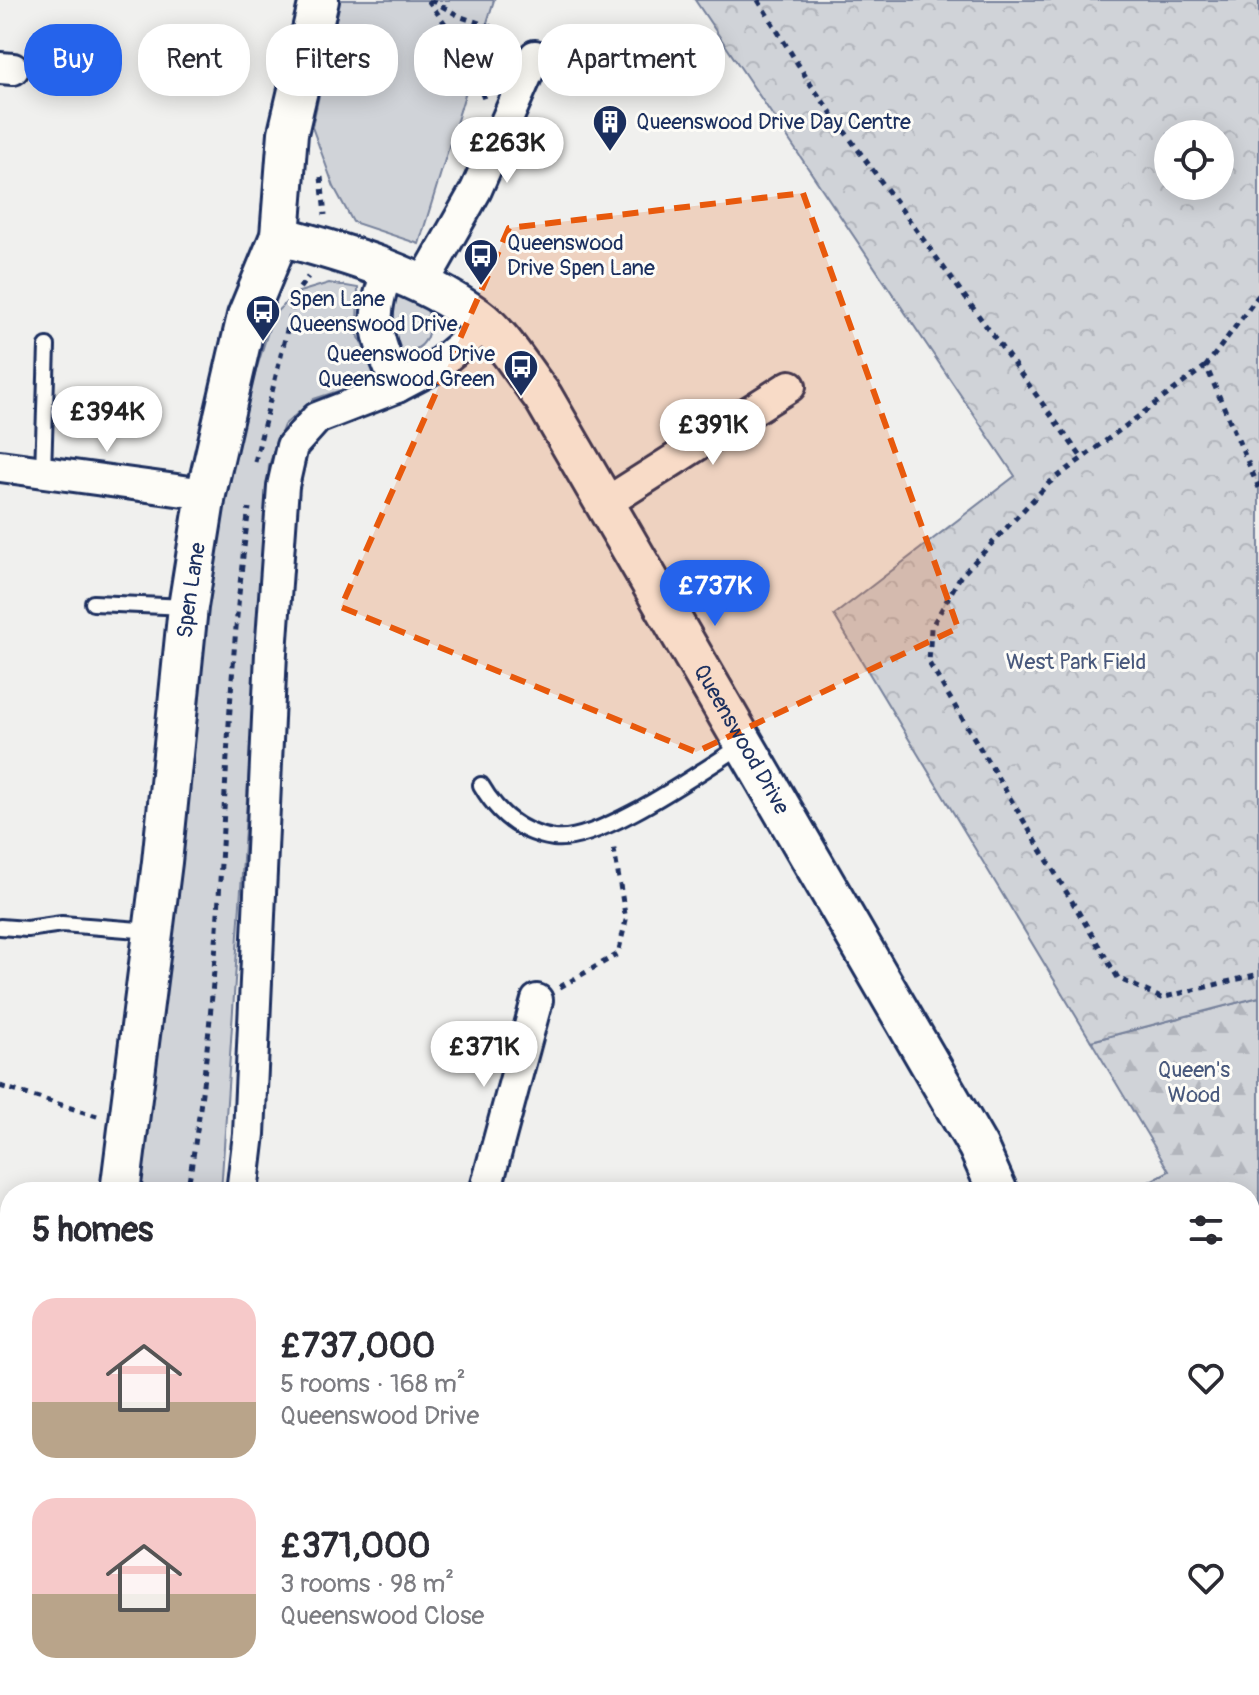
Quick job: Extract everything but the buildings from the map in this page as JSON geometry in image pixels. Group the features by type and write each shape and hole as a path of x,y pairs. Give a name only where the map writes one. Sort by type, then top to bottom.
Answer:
{"street":[{"name":"Spen Lane","path":"121,1182 153,931 188,607 206,494 247,316 280,236 288,133 319,0"},
{"path":"397,387 377,325 375,302 405,278 476,190 495,147 526,53"},
{"name":"Queenswood Drive","path":"280,236 329,249 405,278 485,325 543,397 978,1147 990,1182"},
{"path":"243,1182 249,1134 271,653 283,486 292,446 317,418 397,387 435,367 485,325"},
{"path":"606,503 790,386"},
{"path":"0,466 206,494"},
{"path":"488,1182 537,1000"}],"lane":[{"path":"43,472 47,346"},
{"path":"93,603 188,607"},
{"path":"481,785 495,809 523,829 556,839 610,824 745,743"},
{"path":"0,927 27,929 62,924 153,931"}],"path":[{"path":"430,0 461,17 501,30 526,53"},
{"path":"430,0 470,59 488,111 495,147"},
{"path":"758,0 811,85 1082,458"},
{"path":"321,168 329,249"},
{"path":"1259,295 1206,366 1049,483 960,577 931,628 929,663 1118,978 1161,998 1259,974"},
{"path":"1206,366 1259,488"},
{"path":"537,1000 618,954 626,920 610,824"},
{"path":"0,1086 129,1125"}],"highlighted area":[{"path":"803,193 958,628 696,752 341,607 509,228"}],"green space":[{"path":"340,0 494,0 487,24 414,24 414,96 464,96 419,244 353,222 334,187 312,127 319,96 398,96 398,24 335,24"},
{"name":"West Park Field","path":"695,0 1259,0 1259,997 1091,1041 834,615 1015,476 725,45 725,24 711,24"},
{"path":"329,283 358,288 357,333 378,378 314,399 284,425 269,465 222,1182 137,1182 215,549 248,397 273,315 296,293"},
{"path":"401,295 426,306 429,322 423,343 411,351 402,352 387,331 392,299"},
{"name":"Queen's Wood","path":"1259,997 1259,1182 1149,1182 1169,1171 1091,1041"}],"place":[{"name":"Queenswood Drive Day Centre","path":"610,153"},
{"name":"Queenswood Drive Spen Lane","path":"481,287"},
{"name":"Spen Lane Queenswood Drive","path":"263,343"},
{"name":"Queenswood Drive Queenswood Green","path":"521,398"}]}
